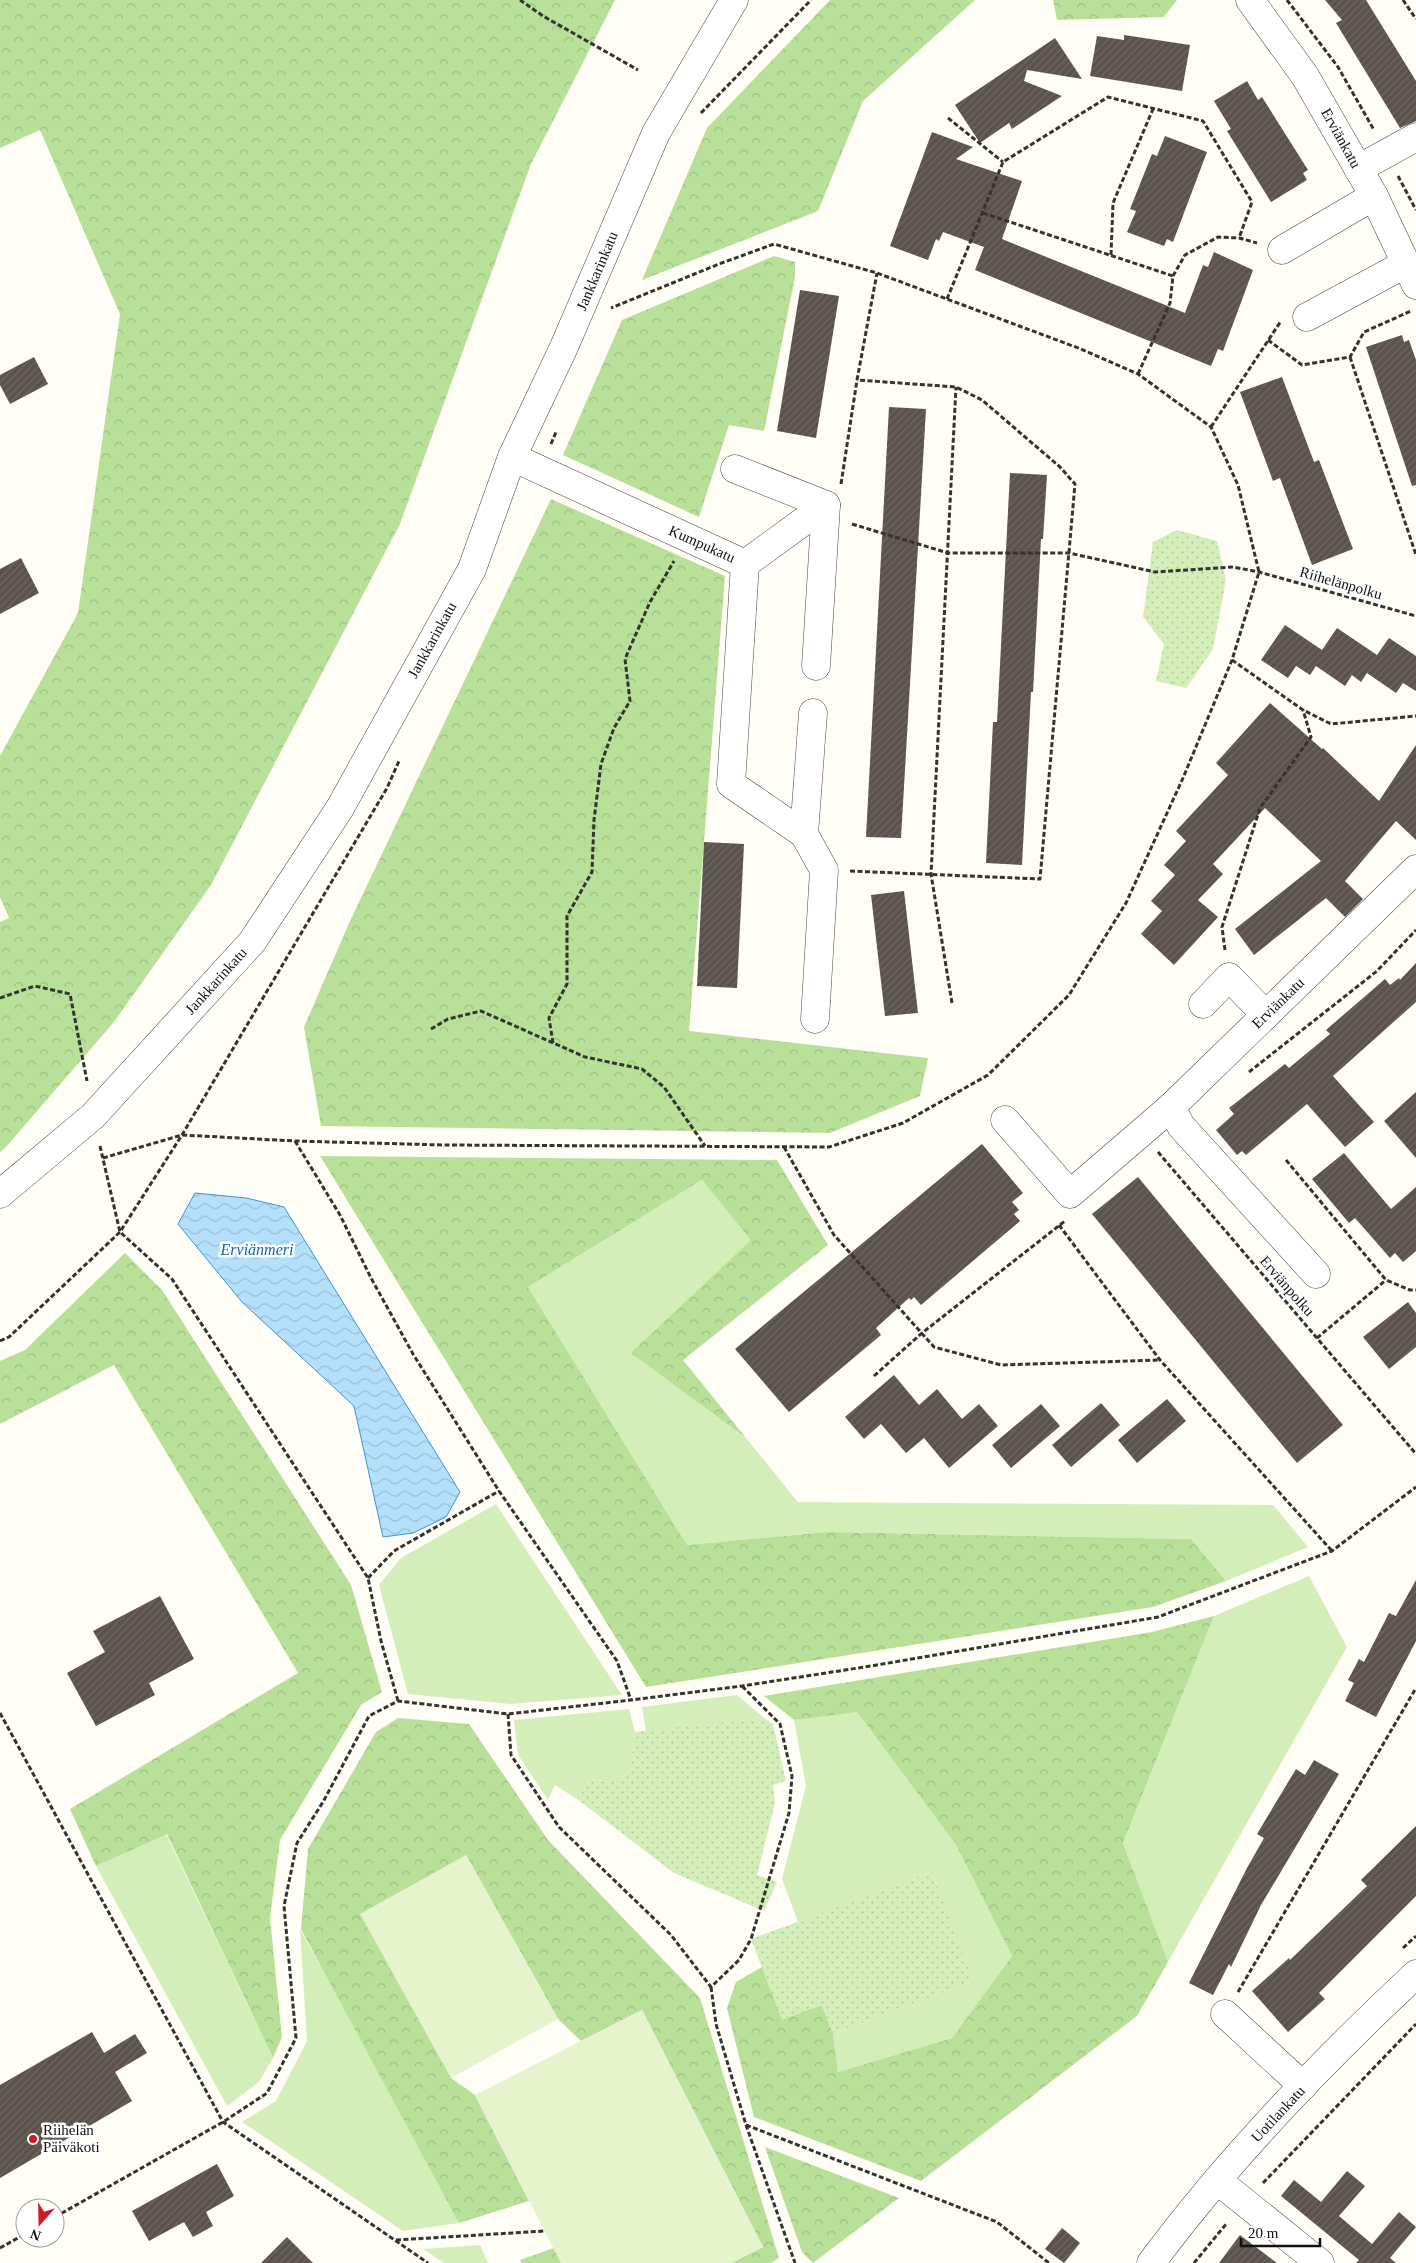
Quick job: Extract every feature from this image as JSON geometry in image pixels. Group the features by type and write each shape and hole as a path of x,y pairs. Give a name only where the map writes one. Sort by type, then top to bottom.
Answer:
{"street":[{"name":"Jankkarinkatu","path":"0,1194 93,1116 252,942 340,808 472,569 512,457 564,347 656,133 734,0"},
{"name":"Erviänkatu","path":"1250,0 1306,76 1374,196 1411,274"},
{"path":"1358,169 1416,137"},
{"path":"1282,250 1374,196"},
{"path":"1308,317 1411,274"},
{"name":"Kumpukatu","path":"512,457 745,564 731,784 804,834"},
{"path":"735,469 826,505"},
{"path":"745,564 826,505"},
{"path":"816,666 826,505"},
{"path":"813,713 804,834 824,870 816,1019"},
{"name":"Erviänkatu","path":"1005,1120 1070,1194 1171,1107 1416,869"},
{"path":"1204,1004 1230,977 1266,1015"},
{"path":"1171,1107 1181,1126 1316,1274"},
{"name":"Uotilankatu","path":"1151,2263 1217,2180 1303,2086 1410,1990"},
{"path":"1225,2014 1303,2086"},
{"path":"1217,2180 1320,2263"}],"path":[{"path":"520,0 543,16 638,70"},
{"path":"1288,0 1338,67 1387,153 1416,210"},
{"path":"1403,0 1416,19"},
{"path":"948,299 1003,162 1108,97 1203,121 1252,202 1239,238"},
{"path":"1111,255 1113,203 1154,109"},
{"path":"948,118 1003,162"},
{"path":"983,213 1174,276"},
{"path":"1138,374 1170,303 1174,276 1185,255 1218,237 1239,238 1282,250"},
{"path":"103,1158 182,1135 295,1141 829,1147 903,1123 988,1075 1070,995 1126,904 1183,778 1232,660 1259,572 1238,485 1211,427 1138,374 1081,349 877,273 774,244 611,308"},
{"path":"826,505 840,497 857,380 877,273"},
{"path":"1416,309 1364,332 1350,357 1416,555"},
{"path":"1211,427 1283,318 1308,317"},
{"path":"1268,340 1302,365 1350,357"},
{"path":"824,870 1040,879 1075,484 1060,467 982,400 956,387 857,380"},
{"path":"952,1003 931,874 956,387"},
{"name":"Riihelänpolku","path":"826,505 850,524 948,554 1069,554 1155,572 1233,567 1259,572 1416,616"},
{"path":"553,1043 549,1018 567,984 567,916 592,872 594,820 600,764 614,728 630,700 625,659 650,602 688,538"},
{"path":"1232,660 1302,710 1330,724 1416,716"},
{"path":"1230,977 1222,927 1260,808 1311,737 1302,710"},
{"path":"1244,1076 1377,971 1416,930"},
{"path":"0,998 35,986 70,994 89,1090"},
{"path":"431,1030 448,1019 481,1011 585,1057 642,1069 664,1087 706,1147"},
{"name":"Erviänpolku","path":"1139,1135 1154,1148 1416,1454"},
{"path":"295,1141 340,1215 371,1278 413,1354 499,1491 617,1661 632,1700"},
{"path":"100,1146 120,1232 172,1279 368,1578 398,1701"},
{"path":"784,1147 834,1235 934,1346 1001,1365 1160,1360"},
{"path":"1286,1160 1386,1280 1410,1290 1416,1290"},
{"path":"874,1376 922,1333 1066,1220"},
{"path":"1059,1225 1160,1360 1332,1551"},
{"path":"1317,1338 1386,1280"},
{"path":"65,2211 223,2122 267,2093 296,2038 284,1906 297,1843 323,1802 369,1716 398,1701 508,1714 632,1700 742,1686 1158,1617 1332,1551 1416,1487"},
{"path":"368,1578 394,1551 499,1491"},
{"path":"712,1986 739,1960 751,1939 789,1813 792,1776 780,1724 742,1686"},
{"path":"1225,2014 1416,1688"},
{"path":"0,1713 223,2122 428,2263"},
{"path":"508,1714 512,1755 559,1827 671,1935 712,1986 716,2024 746,2125 794,2263"},
{"path":"1194,2263 1244,2203 1416,2024"},
{"path":"746,2125 996,2222 1049,2263"},
{"path":"396,2240 545,2231"},
{"path":"0,2248 15,2240"}],"green space":[{"path":"0,0 615,0 531,164 400,524 211,885 114,1022 0,1152 0,922 9,918 0,897 0,756 78,613 120,314 40,130 0,148"},
{"path":"830,0 975,0 863,101 818,211 642,280 707,128"},
{"path":"1053,0 1177,0 1164,17 1057,20"},
{"path":"774,256 795,262 795,277 764,431 729,425 699,517 563,455 622,320"},
{"path":"551,499 725,576 689,1031 928,1058 920,1096 830,1133 321,1126 304,1027 350,921"},
{"path":"1177,530 1217,541 1226,580 1213,649 1186,688 1156,681 1164,644 1143,617 1153,542"},
{"path":"320,1156 777,1160 828,1245 683,1360 746,1438 631,1353 751,1240 702,1180 528,1287 687,1545 827,1532 1191,1539 1226,1581 1153,1607 646,1687"},
{"path":"702,1180 752,1240 632,1353 746,1438 798,1502 1273,1505 1308,1547 1226,1581 1191,1539 827,1532 687,1545 528,1287"},
{"path":"125,1253 162,1290 351,1585 382,1692 361,1705 280,1840 270,1918 282,2037 273,2058 167,1834 96,1866 70,1809 298,1673 114,1365 0,1424 0,1361 25,1350"},
{"path":"496,1504 622,1695 510,1704 408,1694 379,1585 401,1558"},
{"path":"1309,1576 1347,1647 1168,1962 1123,1843 1214,1616"},
{"path":"1214,1616 1123,1843 1168,1962 1137,2016 921,2181 754,2117 727,2008 736,1982 762,1967 782,2019 822,2005 833,2034 838,2072 952,2038 1012,1956 956,1845 857,1712 794,1720 764,1696 1152,1632"},
{"path":"737,1695 764,1718 646,1732 642,1707"},
{"path":"629,1709 635,1732 630,1772 610,1782 591,1779 577,1799 555,1785 548,1800 518,1755 514,1720"},
{"path":"856,1711 956,1845 1012,1956 952,2038 838,2072 833,2034 972,1981 932,1872 798,1922 782,1879 806,1786 794,1720"},
{"path":"398,1718 469,1724 548,1840 700,1998 779,2258 771,2263 731,2263 763,2247 642,2010 581,2041 558,2019 466,1855 451,2078 475,2095 529,2201 459,2223 301,1929 308,1849 376,1732"},
{"path":"764,1718 773,1724 786,1781 773,1785 775,1803 757,1875 777,1882 764,1911 674,1873 577,1799 591,1779 610,1782 630,1772 635,1732"},
{"path":"166,1834 273,2058 259,2082 227,2106 96,1866"},
{"path":"466,1855 558,2019 451,2078 360,1914"},
{"path":"932,1872 973,1981 833,2034 822,2005 782,2020 751,1939"},
{"path":"300,1929 419,2141 459,2223 403,2231 242,2122 276,2101 307,2041"},
{"path":"642,2010 763,2247 731,2263 561,2263 475,2095"},
{"path":"765,2147 899,2198 813,2263 802,2252"},
{"path":"480,2245 488,2263 444,2263 423,2249"},
{"path":"554,2248 561,2263 521,2263 520,2260"}],"water":[{"name":"Erviänmeri","path":"195,1193 246,1198 284,1207 460,1492 446,1517 413,1533 383,1537 354,1406 242,1302 178,1224"}],"building":[{"path":"1325,0 1366,0 1416,81 1416,121 1400,128 1336,23 1342,20"},
{"path":"1124,35 1190,45 1182,91 1090,76 1097,36 1124,40"},
{"path":"1055,38 1082,79 1027,70 1024,81 1062,96 1012,129 1009,123 980,143 955,105"},
{"path":"1247,81 1258,100 1262,97 1308,170 1303,173 1307,180 1271,202 1227,131 1231,129 1214,101"},
{"path":"932,132 973,147 956,159 1022,181 1002,239 1185,313 1203,265 1208,267 1214,252 1253,270 1223,351 1218,349 1211,366 975,270 984,247 943,232 939,241 936,239 928,260 890,246"},
{"path":"1165,136 1207,152 1173,242 1167,239 1164,246 1127,232 1136,211 1130,209 1152,154 1157,156"},
{"path":"800,290 839,296 816,438 777,431"},
{"path":"1402,335 1404,342 1409,340 1416,360 1416,485 1412,486 1366,347"},
{"path":"34,357 48,384 10,404 0,385 0,375"},
{"path":"1282,377 1314,462 1319,460 1353,549 1312,565 1280,478 1273,481 1240,392"},
{"path":"889,407 926,409 901,838 866,837"},
{"path":"1010,473 1047,475 1043,539 1041,539 1033,692 1031,692 1022,865 986,863 993,722 997,722"},
{"path":"21,558 39,593 0,614 0,569"},
{"path":"1285,625 1322,650 1337,628 1377,655 1389,638 1416,656 1416,691 1403,683 1396,693 1367,673 1361,682 1352,675 1345,686 1316,666 1310,675 1296,666 1288,678 1261,660"},
{"path":"1270,703 1323,748 1379,801 1416,745 1416,840 1396,821 1345,881 1363,899 1345,917 1326,898 1254,955 1235,929 1321,861 1265,808 1213,864 1223,874 1198,900 1218,917 1174,965 1141,934 1162,911 1151,901 1175,875 1164,865 1186,841 1176,831 1228,775 1216,763"},
{"path":"704,842 744,844 737,988 697,986"},
{"path":"904,891 918,1013 885,1016 871,895"},
{"path":"1416,963 1416,1002 1333,1076 1374,1122 1345,1147 1307,1104 1246,1155 1242,1151 1237,1155 1216,1130 1234,1114 1229,1108 1285,1064 1289,1068 1330,1034 1326,1030 1385,979 1390,985 1399,978 1400,980"},
{"path":"1416,1092 1416,1158 1384,1121"},
{"path":"982,1144 1023,1193 1012,1202 1019,1210 1014,1214 1020,1221 921,1305 914,1297 911,1300 909,1298 876,1328 881,1335 789,1412 735,1349"},
{"path":"1344,1153 1391,1209 1416,1187 1416,1251 1403,1262 1395,1253 1390,1258 1355,1218 1349,1223 1312,1179"},
{"path":"1138,1177 1343,1425 1297,1463 1092,1214"},
{"path":"1408,1302 1416,1313 1416,1347 1389,1369 1363,1337"},
{"path":"894,1375 919,1405 937,1389 962,1419 979,1404 998,1426 949,1468 924,1438 906,1453 881,1424 864,1439 845,1417"},
{"path":"1167,1399 1186,1421 1137,1463 1118,1440"},
{"path":"1101,1403 1120,1425 1071,1467 1052,1445"},
{"path":"1041,1404 1060,1426 1011,1468 992,1445"},
{"path":"1416,1580 1416,1641 1376,1717 1345,1701 1354,1683 1348,1680 1359,1659 1364,1662 1389,1613 1396,1616"},
{"path":"160,1596 194,1659 149,1683 155,1695 96,1726 67,1673 105,1652 93,1631"},
{"path":"1314,1760 1339,1774 1261,1905 1231,1967 1229,1964 1213,1995 1189,1983 1264,1838 1257,1834 1296,1769 1305,1775"},
{"path":"1416,1826 1416,1896 1319,1993 1325,1999 1288,2032 1252,1991 1289,1958 1290,1960 1367,1886 1361,1880"},
{"name":"Riihelän Päiväkoti","path":"92,2032 104,2053 135,2034 147,2053 115,2072 132,2101 0,2178 0,2085"},
{"path":"217,2164 234,2196 206,2212 213,2226 193,2237 184,2222 149,2241 132,2211"},
{"path":"1347,2171 1365,2186 1339,2216 1372,2244 1399,2212 1416,2227 1390,2258 1396,2263 1356,2263 1359,2260 1281,2196 1294,2180 1321,2202"},
{"path":"1062,2228 1080,2243 1064,2263 1045,2249"},
{"path":"1240,2235 1277,2263 1219,2263"},
{"path":"287,2237 313,2263 261,2263"}],"place":[{"name":"Riihelän Päiväkoti","path":"33,2139"}]}
